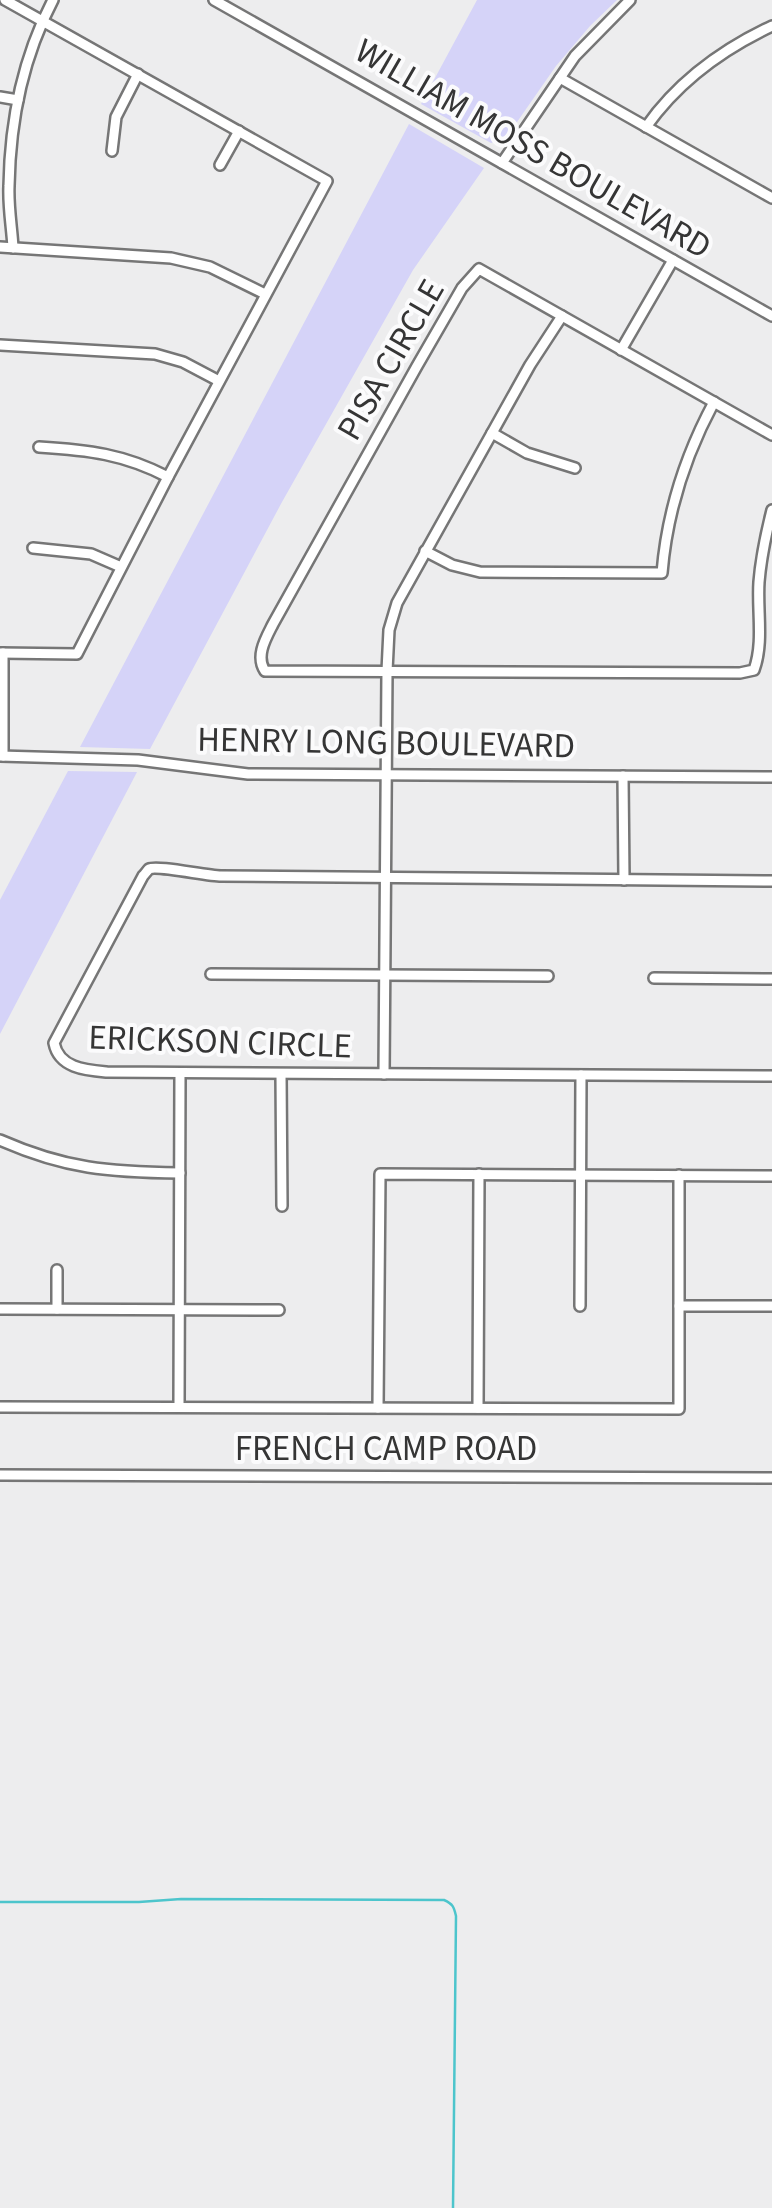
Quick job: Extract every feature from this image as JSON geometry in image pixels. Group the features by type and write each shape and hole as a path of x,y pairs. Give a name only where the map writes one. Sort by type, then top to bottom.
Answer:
{"street":[{"path":"1,756 2,654 77,654 327,181 6,0"},
{"path":"14,248 8,190 18,100 28,60 53,0"},
{"name":"WILLIAM MOSS BOULEVARD","path":"214,0 772,316"},
{"path":"502,163 590,39 630,0"},
{"path":"646,127 694,76 738,44 772,26"},
{"path":"112,151 116,117 138,74"},
{"path":"560,78 772,198"},
{"path":"0,96 18,100"},
{"path":"220,165 240,131"},
{"path":"0,247 171,258 210,268 264,294"},
{"path":"621,350 673,260"},
{"name":"PISA CIRCLE","path":"772,435 478,269 462,288 273,624 260,664 265,671 754,670 759,656 761,559 772,510"},
{"path":"384,1074 386,671 392,615 530,365 562,316"},
{"path":"0,345 155,354 183,362 219,381"},
{"path":"425,551 452,565 480,572 662,574 666,534 680,477 714,402"},
{"path":"492,434 528,453 575,468"},
{"path":"39,447 110,454 168,477"},
{"path":"34,548 91,554 122,567"},
{"name":"HENRY LONG BOULEVARD","path":"1,756 138,760 248,774 772,777"},
{"path":"623,776 624,880"},
{"name":"ERICKSON CIRCLE","path":"772,881 220,876 150,868 56,1036 55,1051 64,1062 90,1071 772,1076"},
{"path":"211,974 548,976"},
{"path":"654,978 772,978"},
{"path":"179,1407 180,1073"},
{"path":"281,1074 282,1206"},
{"path":"580,1306 581,1075"},
{"path":"1,1143 50,1160 98,1170 180,1173"},
{"path":"378,1408 380,1174 772,1176"},
{"path":"478,1408 479,1174"},
{"path":"0,1407 680,1409 679,1175"},
{"path":"57,1270 57,1310"},
{"path":"679,1306 772,1306"},
{"path":"0,1309 279,1310"},
{"name":"FRENCH CAMP ROAD","path":"0,1475 772,1478"}],"shaded area":[{"path":"477,0 617,0 556,66 506,138 491,143 421,104"},
{"path":"409,124 484,168 413,270 282,502 150,749 80,747"},
{"path":"68,771 137,772 0,1034 0,900"}],"waterway":[{"path":"0,1902 181,1899 449,1903 456,1916 453,2208"}]}
